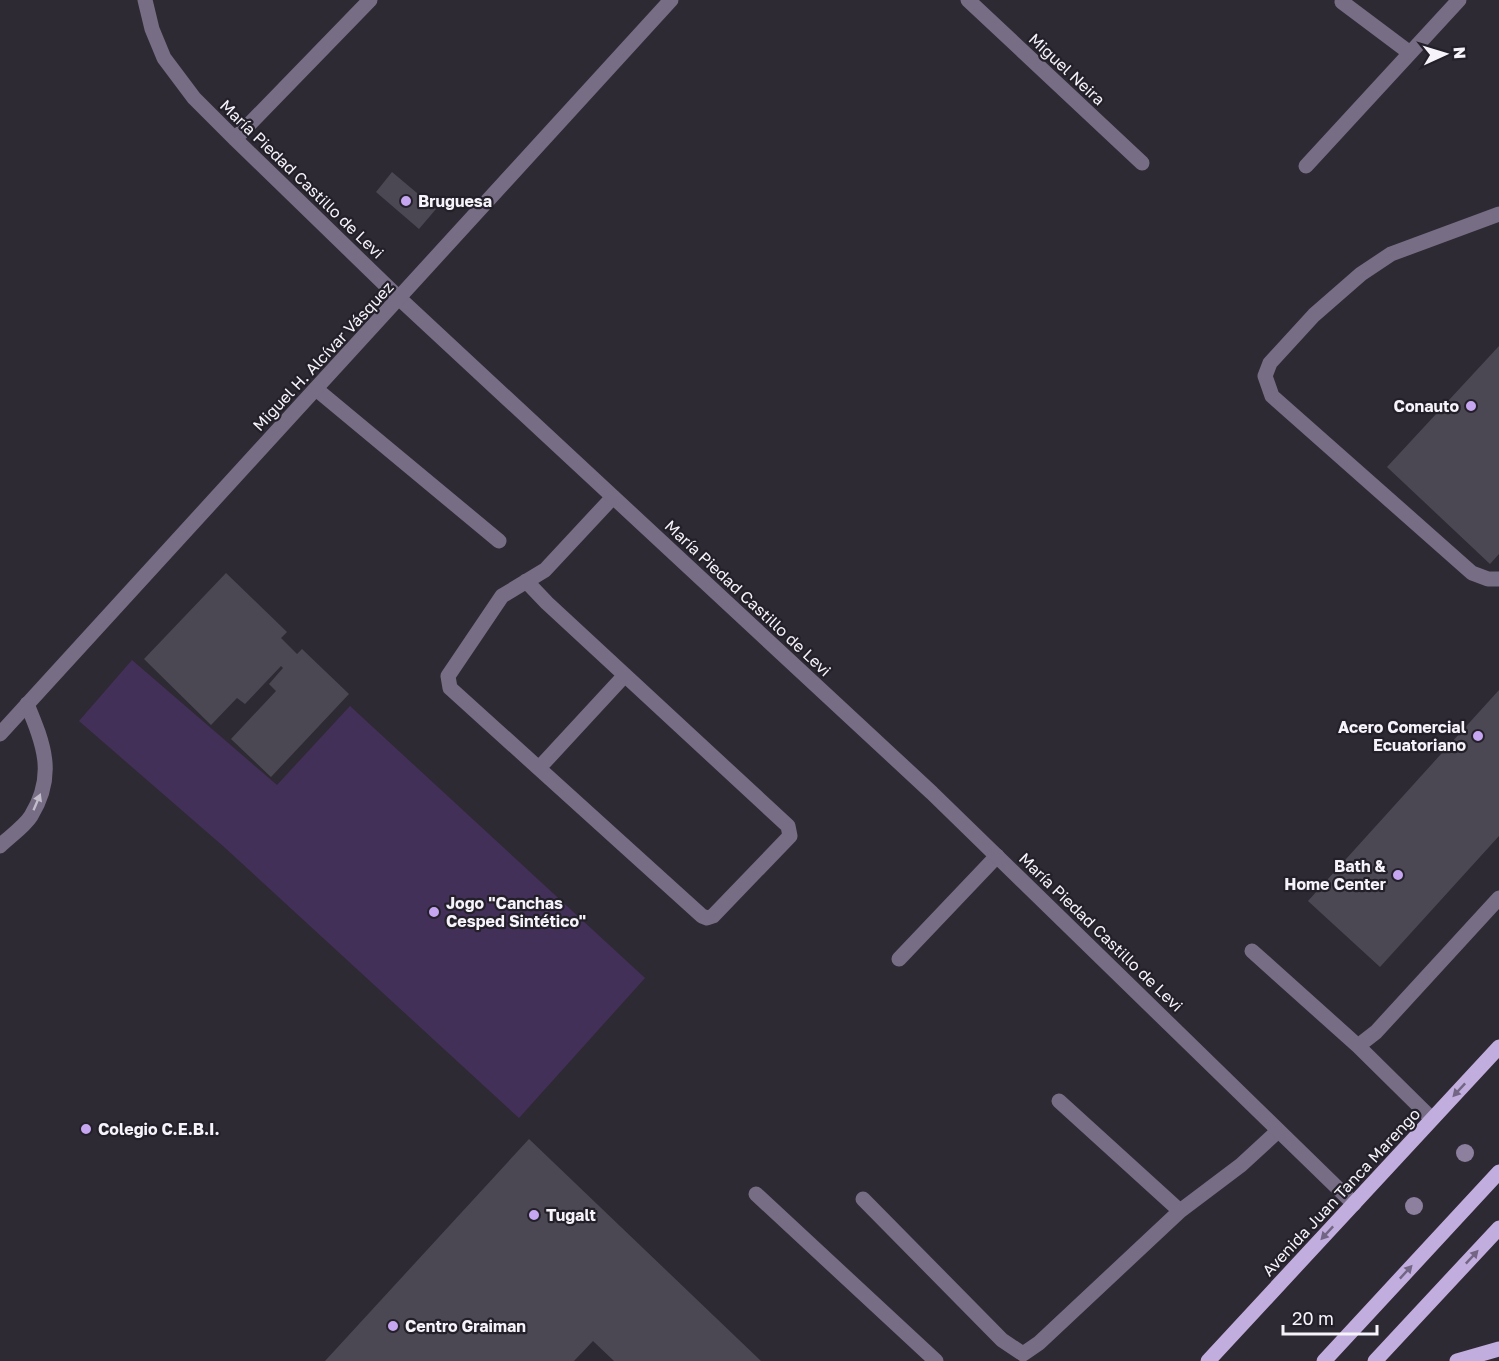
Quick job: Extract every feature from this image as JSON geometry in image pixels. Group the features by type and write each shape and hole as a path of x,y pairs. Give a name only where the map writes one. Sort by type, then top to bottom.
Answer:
{"main road":[{"name":"Avenida Juan Tanca Marengo","path":"1208,1361 1499,1047"},
{"path":"1323,1361 1499,1172"},
{"path":"1375,1361 1499,1228"},
{"path":"1458,1361 1499,1349"}],"street":[{"name":"María Piedad Castillo de Levi","path":"145,0 152,29 164,58 194,98 235,139 400,299 997,856 1354,1204"},
{"path":"350,0 350,20"},
{"path":"235,139 370,0"},
{"name":"Miguel H. Alcívar Vásquez","path":"0,734 671,0"},
{"name":"Miguel Neira","path":"968,0 1142,163"},
{"path":"1306,166 1459,0"},
{"path":"1342,2 1410,53"},
{"path":"1499,214 1391,254 1361,274 1314,315 1270,363 1265,376 1272,396 1472,573 1488,579 1499,579"},
{"path":"316,389 499,541"},
{"path":"526,581 788,826 790,836 713,916 707,918 456,697 450,688 448,675 502,596 526,581 545,570 613,497"},
{"path":"539,768 625,675"},
{"path":"0,846 30,818 43,787 47,758 27,704"},
{"path":"899,959 997,856"},
{"path":"1359,1046 1376,1032 1499,898"},
{"path":"1252,951 1359,1046 1432,1119"},
{"path":"1059,1101 1180,1211"},
{"path":"863,1199 1002,1340 1023,1354 1039,1343 1180,1211 1241,1165 1278,1131"},
{"path":"756,1194 936,1361"}],"shaded area":[{"name":"Jogo \"Canchas Cesped Sintético\"","path":"132,660 277,785 350,706 645,978 519,1118 223,846 79,721"}],"building":[{"name":"Bruguesa","path":"392,172 436,209 419,229 376,192"},
{"name":"Conauto","path":"1499,346 1499,554 1490,564 1387,467"},
{"path":"226,573 287,632 281,638 297,654 302,649 349,694 271,777 231,739 276,691 269,684 283,668 281,666 245,704 237,698 211,725 144,659"},
{"name":"Bath & Home Center","path":"1499,690 1499,836 1380,967 1308,901"},
{"name":"Tugalt","path":"529,1139 761,1361 614,1361 593,1341 574,1361 325,1361"}],"place":[{"name":"Bruguesa","path":"406,201"},
{"name":"Conauto","path":"1471,406"},
{"name":"Acero Comercial Ecuatoriano","path":"1478,736"},
{"name":"Bath & Home Center","path":"1398,875"},
{"name":"Jogo \"Canchas Cesped Sintético\"","path":"434,912"},
{"name":"Colegio C.E.B.I.","path":"86,1129"},
{"name":"Tugalt","path":"534,1215"},
{"name":"Centro Graiman","path":"393,1326"}]}
